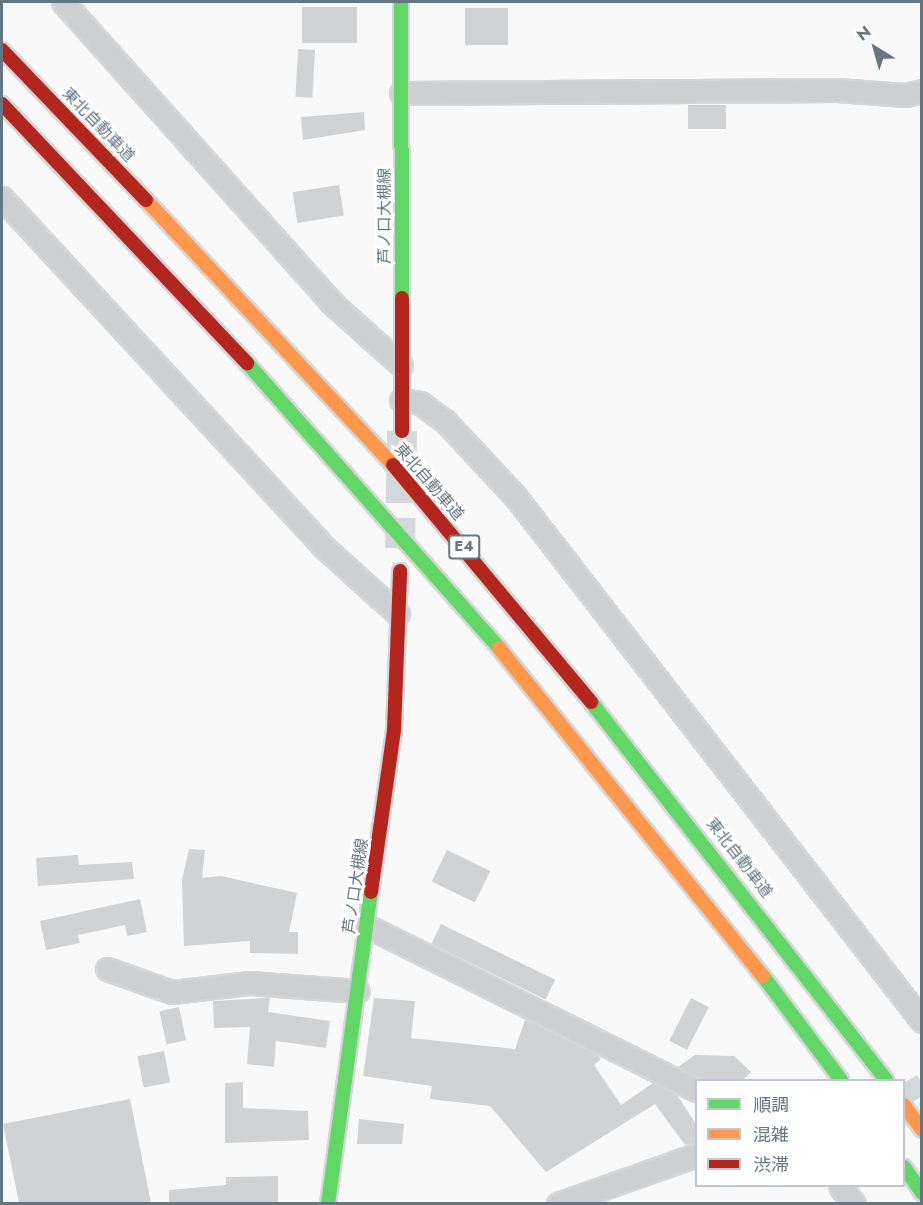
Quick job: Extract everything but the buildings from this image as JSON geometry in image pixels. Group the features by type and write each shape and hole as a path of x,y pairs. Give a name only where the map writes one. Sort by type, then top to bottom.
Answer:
{"main road":[{"name":"芦ノ口大槻線","path":"401,2 402,431"},
{"name":"東北自動車道","path":"2,50 340,404 500,589 710,848 885,1079"},
{"name":"E4","path":"2,104 295,412 470,612 713,912 840,1079"},
{"name":"芦ノ口大槻線","path":"328,1203 394,730 400,571"},
{"path":"905,1108 921,1130"},
{"path":"905,1170 921,1193"}],"street":[{"path":"63,2 334,304 401,365"},
{"path":"401,93 837,90 905,95 921,91"},
{"path":"2,198 326,549 398,614"},
{"path":"401,400 420,403 445,421 515,496 921,1021"},
{"path":"367,926 695,1090"},
{"path":"107,969 172,992 250,983 358,991"},
{"path":"558,1203 695,1155"},
{"path":"842,1187 854,1203"}],"tunnel":[{"path":"400,548 402,431"},
{"path":"905,1093 922,1084"}],"traffic: fast":[{"path":"401,2 402,298"},
{"path":"247,363 499,648"},
{"path":"591,702 885,1079"},
{"path":"328,1204 371,892"},
{"path":"763,976 840,1079"},
{"path":"905,1168 922,1193"}],"traffic: slow":[{"path":"146,200 393,465"},
{"path":"499,648 763,976"},
{"path":"905,1106 922,1130"}],"traffic: jam":[{"path":"2,50 146,200"},
{"path":"2,104 247,363"},
{"path":"402,298 402,431"},
{"path":"393,465 591,702"},
{"path":"371,892 394,730 400,571"}]}
